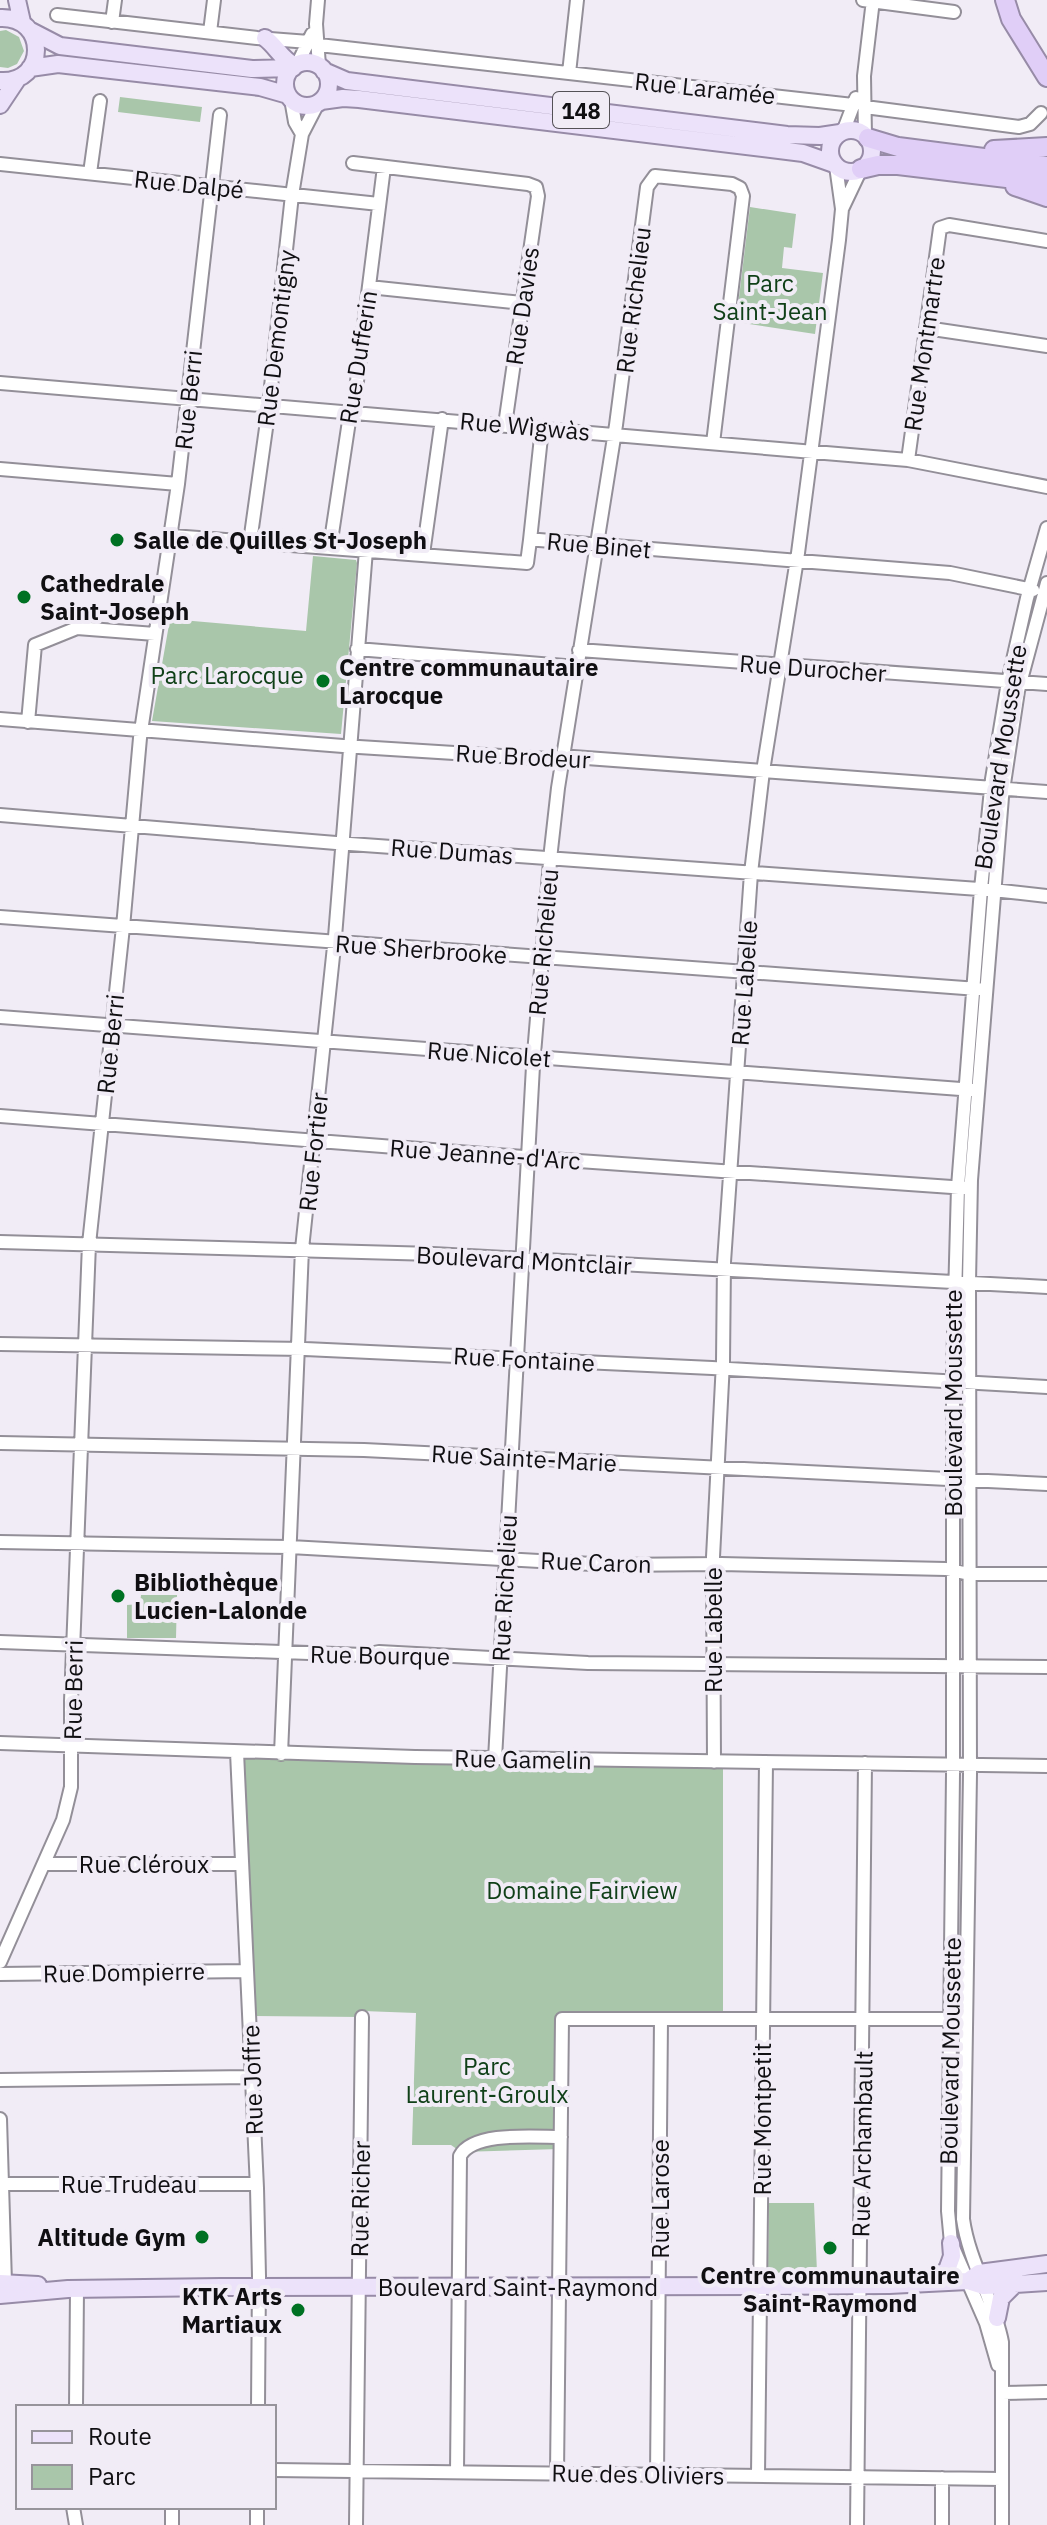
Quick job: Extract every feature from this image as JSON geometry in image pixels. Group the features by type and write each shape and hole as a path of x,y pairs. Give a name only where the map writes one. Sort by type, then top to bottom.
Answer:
{"highway":[{"path":"1005,0 1011,19 1047,77"},
{"path":"866,137 887,145 917,150 1047,166"},
{"path":"917,150 1023,150 1047,147"},
{"path":"861,169 898,165 1047,183"},
{"path":"954,171 1047,197"}],"main road":[{"path":"0,9 4,0"},
{"path":"0,105 35,60 37,48 17,0"},
{"path":"0,18 15,19 47,41 60,46 252,69 309,62 322,68 329,87 320,102 301,105 290,97 260,87 58,64 0,81"},
{"path":"265,38 295,66"},
{"path":"290,97 285,87 286,79 295,66"},
{"name":"148","path":"322,68 347,81 561,108 788,135 820,136 841,132"},
{"name":"148","path":"320,102 334,98 359,99 549,121 803,153 835,165"},
{"path":"857,131 866,137 871,155 861,169 845,171 835,165 830,150 835,137 841,132 857,131"},
{"path":"924,2284 947,2270 952,2256 951,2243"},
{"name":"Boulevard Saint-Raymond","path":"977,2280 1047,2264"},
{"name":"Boulevard Saint-Raymond","path":"2,2287 660,2287 860,2286 977,2280 1047,2282"},
{"path":"997,2318 1001,2298 1017,2282"}],"street":[{"path":"112,22 115,0"},
{"path":"210,32 214,0"},
{"path":"318,0 314,43 322,68"},
{"path":"569,73 577,0"},
{"path":"866,137 859,106 870,0 954,12"},
{"name":"Rue Laramée","path":"57,15 1019,127 1030,124 1041,113"},
{"path":"295,66 314,43"},
{"name":"Rue Demontigny","path":"290,97 295,122 302,134"},
{"path":"90,173 100,101"},
{"name":"Rue Demontigny","path":"250,542 292,195 302,134 320,102"},
{"path":"841,132 859,106"},
{"name":"Rue Berri","path":"0,1962 45,1864 69,1799 89,1244 141,730 172,536 220,115"},
{"path":"353,163 384,167"},
{"name":"Rue Dalpé","path":"0,164 379,204"},
{"name":"Rue Labelle","path":"714,1762 716,1468 730,1171 751,873 763,771 811,453 842,209 835,165"},
{"name":"Rue Davies","path":"384,167 536,187 538,196 505,425"},
{"name":"Rue Dufferin","path":"330,547 350,414 354,405 384,167"},
{"name":"Rue Labelle","path":"842,209 861,169"},
{"name":"Rue Richelieu","path":"495,1759 521,1260 550,858 579,650 615,434 648,183 655,176 736,186 743,196 713,443"},
{"name":"Rue Montmartre","path":"908,460 940,228 949,225 1047,241"},
{"path":"369,287 522,303"},
{"path":"926,328 1047,346"},
{"name":"Rue Wìgwàs","path":"0,383 908,460 1047,487"},
{"path":"423,554 442,419"},
{"path":"530,540 542,428"},
{"path":"0,469 178,484"},
{"name":"Boulevard Moussette","path":"977,2280 951,2243 948,2211 954,1281 997,788 1029,589 1047,528"},
{"name":"Rue Binet","path":"172,536 527,563 530,540 962,574 1029,589 1046,588"},
{"name":"Rue Fortier","path":"281,1754 302,1249 344,843 366,550"},
{"name":"Boulevard Moussette","path":"1014,682 1046,588"},
{"path":"28,722 35,645 77,628 155,634"},
{"path":"357,649 577,667"},
{"name":"Rue Durocher","path":"579,650 1047,684"},
{"name":"Rue Brodeur","path":"0,719 351,746 1047,792"},
{"name":"Rue Dumas","path":"0,815 1047,896"},
{"name":"Rue Sherbrooke","path":"0,917 980,989"},
{"name":"Rue Nicolet","path":"0,1017 972,1090"},
{"name":"Rue Jeanne-d'Arc","path":"0,1116 964,1188"},
{"name":"Boulevard Moussette","path":"964,1188 969,1282 970,1765 963,2219 977,2280"},
{"name":"Boulevard Montclair","path":"0,1242 302,1249 1047,1287"},
{"name":"Rue Fontaine","path":"0,1344 299,1349 1047,1387"},
{"name":"Rue Sainte-Marie","path":"0,1443 364,1450 1047,1484"},
{"name":"Rue Caron","path":"0,1542 290,1547 610,1565 713,1564 1047,1574"},
{"name":"Rue Bourque","path":"0,1642 286,1653 364,1655 379,1652 588,1663 1047,1667"},
{"name":"Rue Gamelin","path":"0,1743 495,1759 1047,1766"},
{"name":"Rue Joffre","path":"237,1752 256,2184 258,2405"},
{"name":"Rue Montpetit","path":"758,2475 766,1762"},
{"name":"Rue Archambault","path":"857,2525 865,1763"},
{"name":"Rue Cléroux","path":"45,1864 242,1864"},
{"name":"Rue Dompierre","path":"0,1974 247,1971"},
{"name":"Rue Richer","path":"356,2525 362,2017"},
{"path":"557,2473 562,2019 966,2019"},
{"name":"Rue Larose","path":"657,2475 661,2019"},
{"path":"0,2080 251,2077"},
{"path":"0,2119 2,2287"},
{"path":"457,2472 461,2152 490,2138 561,2137"},
{"name":"Rue Trudeau","path":"3,2184 256,2184"},
{"path":"977,2280 997,2318 1003,2358 1002,2525"},
{"path":"977,2280 1002,2386"},
{"path":"72,2289 76,2405"},
{"path":"1002,2386 1047,2392"},
{"name":"Rue des Oliviers","path":"276,2470 1002,2479"},
{"path":"942,2478 942,2525"}],"green space":[{"path":"6,30 19,37 24,51 17,64 8,68 0,67 0,31"},
{"path":"120,97 202,107 200,122 118,112"},
{"name":"Parc Saint-Jean","path":"750,207 796,214 792,248 784,247 782,268 823,273 815,334 736,322"},
{"name":"Parc Larocque","path":"313,556 356,560 357,563 341,734 152,721 170,619 306,631"},
{"path":"141,1595 177,1595 176,1638 127,1638 127,1605 140,1604"},
{"name":"Domaine Fairview","path":"237,1752 723,1762 723,2019 562,2019 560,2149 461,2152 451,2145 412,2145 416,2013 363,2011 362,2017 249,2016"},
{"path":"769,2203 814,2203 817,2272 768,2273"}],"place":[{"name":"Salle de Quilles St-Joseph","path":"117,540"},
{"name":"Cathedrale Saint-Joseph","path":"24,597"},
{"name":"Centre communautaire Larocque","path":"323,681"},
{"name":"Bibliothèque Lucien-Lalonde","path":"118,1596"},
{"name":"Altitude Gym","path":"202,2237"},
{"name":"Centre communautaire Saint-Raymond","path":"830,2248"},
{"name":"KTK Arts Martiaux","path":"298,2310"}],"park label":[{"name":"Parc Laurent-Groulx","path":"487,2080"}]}
